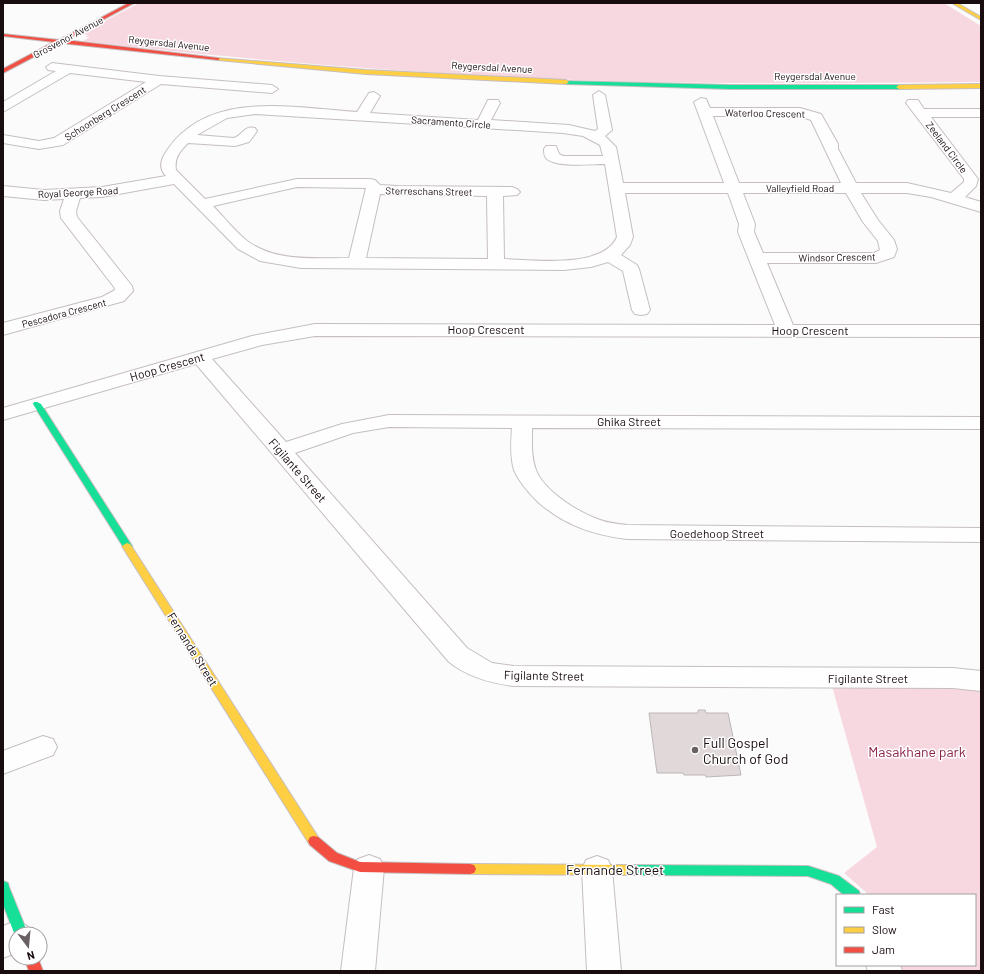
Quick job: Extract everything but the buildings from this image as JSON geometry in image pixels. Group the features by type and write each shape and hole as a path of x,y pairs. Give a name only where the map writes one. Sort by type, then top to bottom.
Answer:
{"main road":[{"name":"Grosvenor Avenue","path":"3,71 132,3"},
{"path":"954,3 981,19"},
{"name":"Reygersdal Avenue","path":"3,35 281,65 494,79 720,86 981,86"},
{"name":"Fernande Street","path":"37,404 315,842 334,858 350,865 369,868 808,871 835,880 853,894"},
{"path":"3,887 15,926"}],"street":[{"name":"Schoonberg Crescent","path":"52,67 159,80 219,86 272,89"},
{"path":"3,108 68,69"},
{"name":"Schoonberg Crescent","path":"3,140 36,145 50,144 61,141 159,80"},
{"path":"219,86 223,95 244,111"},
{"path":"596,136 606,130 599,95"},
{"path":"361,116 374,96"},
{"path":"483,124 493,103"},
{"name":"Waterloo Crescent","path":"734,188 703,107 800,112 814,116 831,144 831,149 852,188"},
{"name":"Zeeland Circle","path":"955,198 976,179 917,108 981,113"},
{"name":"Sacramento Circle","path":"260,110 563,129 596,136 609,147 625,237 620,247 608,255 593,261 574,264 356,264 288,262 257,254 244,246 169,171 167,162 177,145 213,119 244,111 260,110"},
{"path":"186,139 235,142 244,139 250,131"},
{"name":"Schoonberg Crescent","path":"50,144 59,149 67,150"},
{"path":"551,149 552,156 557,159 611,160"},
{"name":"Royal George Road","path":"3,191 38,195 110,192 177,179"},
{"name":"Sterreschans Street","path":"202,204 303,182 364,182 372,184 373,189 398,191 512,192"},
{"name":"Valleyfield Road","path":"616,188 907,188 955,198 981,206"},
{"path":"734,188 747,224 746,232 786,330"},
{"name":"Windsor Crescent","path":"757,258 876,258 888,253 889,248 881,233 872,224 852,188"},
{"path":"356,264 373,189"},
{"path":"495,192 496,264"},
{"name":"Pescadora Crescent","path":"3,329 108,301 118,297 124,291 124,286 69,218 68,211 73,194"},
{"path":"608,255 631,269 641,310"},
{"name":"Hoop Crescent","path":"3,414 273,336 329,329 981,331"},
{"name":"Figilante Street","path":"200,357 458,655 475,667 485,671 514,676 953,678 981,681"},
{"name":"Ghika Street","path":"281,451 349,428 378,422 522,421 981,423"},
{"name":"Goedehoop Street","path":"522,421 523,461 531,480 538,489 569,516 602,529 627,532 981,535"},
{"path":"3,763 43,747"},
{"path":"358,971 369,868"},
{"path":"597,869 604,971"}],"green space":[{"path":"139,3 944,3 981,26 981,82 684,83 502,77 292,62 83,41 90,37 86,37 88,35 80,34"},
{"name":"Masakhane park","path":"832,686 957,687 981,689 981,971 898,971 897,966 976,966 976,894 868,894 844,873 877,847"}],"traffic: fast":[{"path":"566,82 730,87 899,87"},
{"path":"37,404 127,546"},
{"path":"625,870 808,871 835,880 853,894"},
{"path":"3,887 18,926"}],"traffic: slow":[{"path":"954,3 981,19"},
{"path":"218,59 366,72 566,82"},
{"path":"899,87 981,86"},
{"path":"127,546 314,841"},
{"path":"470,869 625,870"}],"traffic: jam":[{"path":"3,71 132,3"},
{"path":"3,35 218,59"},
{"path":"314,841 333,857 360,867 470,869"},
{"path":"34,966 36,971"}],"place":[{"name":"Full Gospel Church of God","path":"695,750"}]}
